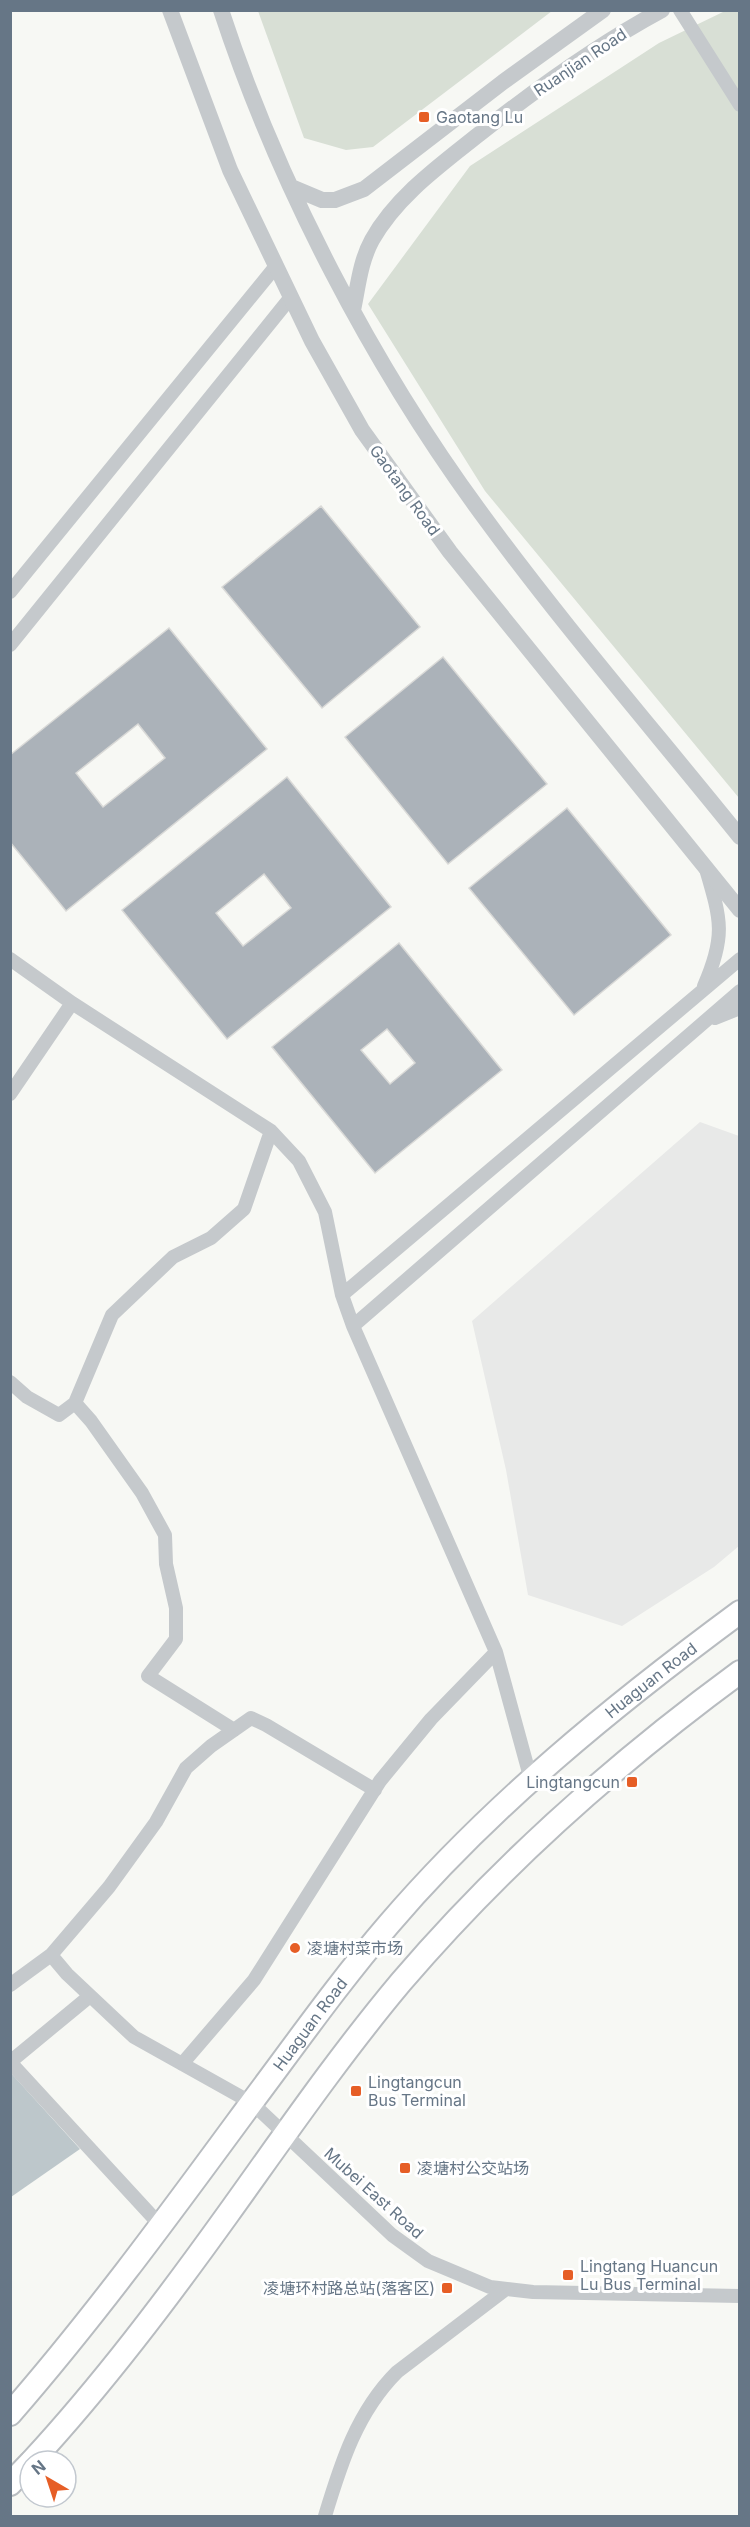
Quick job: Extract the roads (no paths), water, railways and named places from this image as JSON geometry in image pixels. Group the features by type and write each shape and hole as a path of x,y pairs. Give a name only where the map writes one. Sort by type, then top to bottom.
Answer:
{"main road":[{"name":"Huaguan Road","path":"10,2414 105,2301 338,1987 389,1924 455,1852 531,1780 630,1695 740,1612"},
{"path":"42,2449 91,2394 168,2296 286,2132 400,1983 486,1889 561,1816 613,1770 740,1672"}],"street":[{"name":"Gaotang Road","path":"170,10 230,170 312,341 383,461 450,552 740,910"},
{"path":"221,10 239,67 291,187 353,310 429,439 480,512 740,837"},
{"name":"Ruanjian Road","path":"291,187 322,200 335,200 352,195 382,176 503,82 603,10"},
{"name":"Ruanjian Road","path":"353,310 361,267 375,235 384,221 409,193 449,158 546,84 605,44 662,10"},
{"path":"680,10 740,105"},
{"path":"433,138 449,158"},
{"path":"10,592 276,266"},
{"path":"10,645 291,297"},
{"path":"703,988 715,962 720,931 719,915 705,867"},
{"path":"10,959 72,1004 271,1131 299,1161 325,1212 342,1295 353,1326 496,1652 531,1780"},
{"path":"342,1295 740,959"},
{"path":"353,1326 740,991"},
{"path":"10,1094 72,1004"},
{"path":"702,1024 740,1008"},
{"path":"10,1382 27,1397 59,1415 75,1403 112,1315 173,1257 211,1238 244,1209 271,1131"},
{"path":"75,1403 91,1421 142,1493 165,1535 166,1564 177,1608 176,1638 148,1676 234,1730"},
{"path":"182,2064 254,1980 375,1790 431,1719 496,1652"},
{"path":"10,1985 51,1955 116,1878 156,1822 186,1768 250,1718 267,1725 375,1790"},
{"name":"Mubei East Road","path":"51,1955 134,2037 252,2103 286,2132 374,2220 411,2250 465,2278 490,2287 533,2292 740,2296"},
{"path":"90,1996 10,2062 162,2226"},
{"path":"325,2517 352,2437 369,2404 381,2388 397,2372 506,2289"}],"place":[{"name":"Gaotang Lu","path":"424,117"},
{"name":"Lingtangcun","path":"632,1782"},
{"name":"凌塘村菜市场","path":"295,1948"},
{"name":"Lingtangcun Bus Terminal","path":"356,2091"},
{"name":"凌塘村公交站场","path":"405,2168"},
{"name":"Lingtang Huancun Lu Bus Terminal","path":"568,2275"},
{"name":"凌塘环村路总站(落客区)","path":"447,2288"}]}
